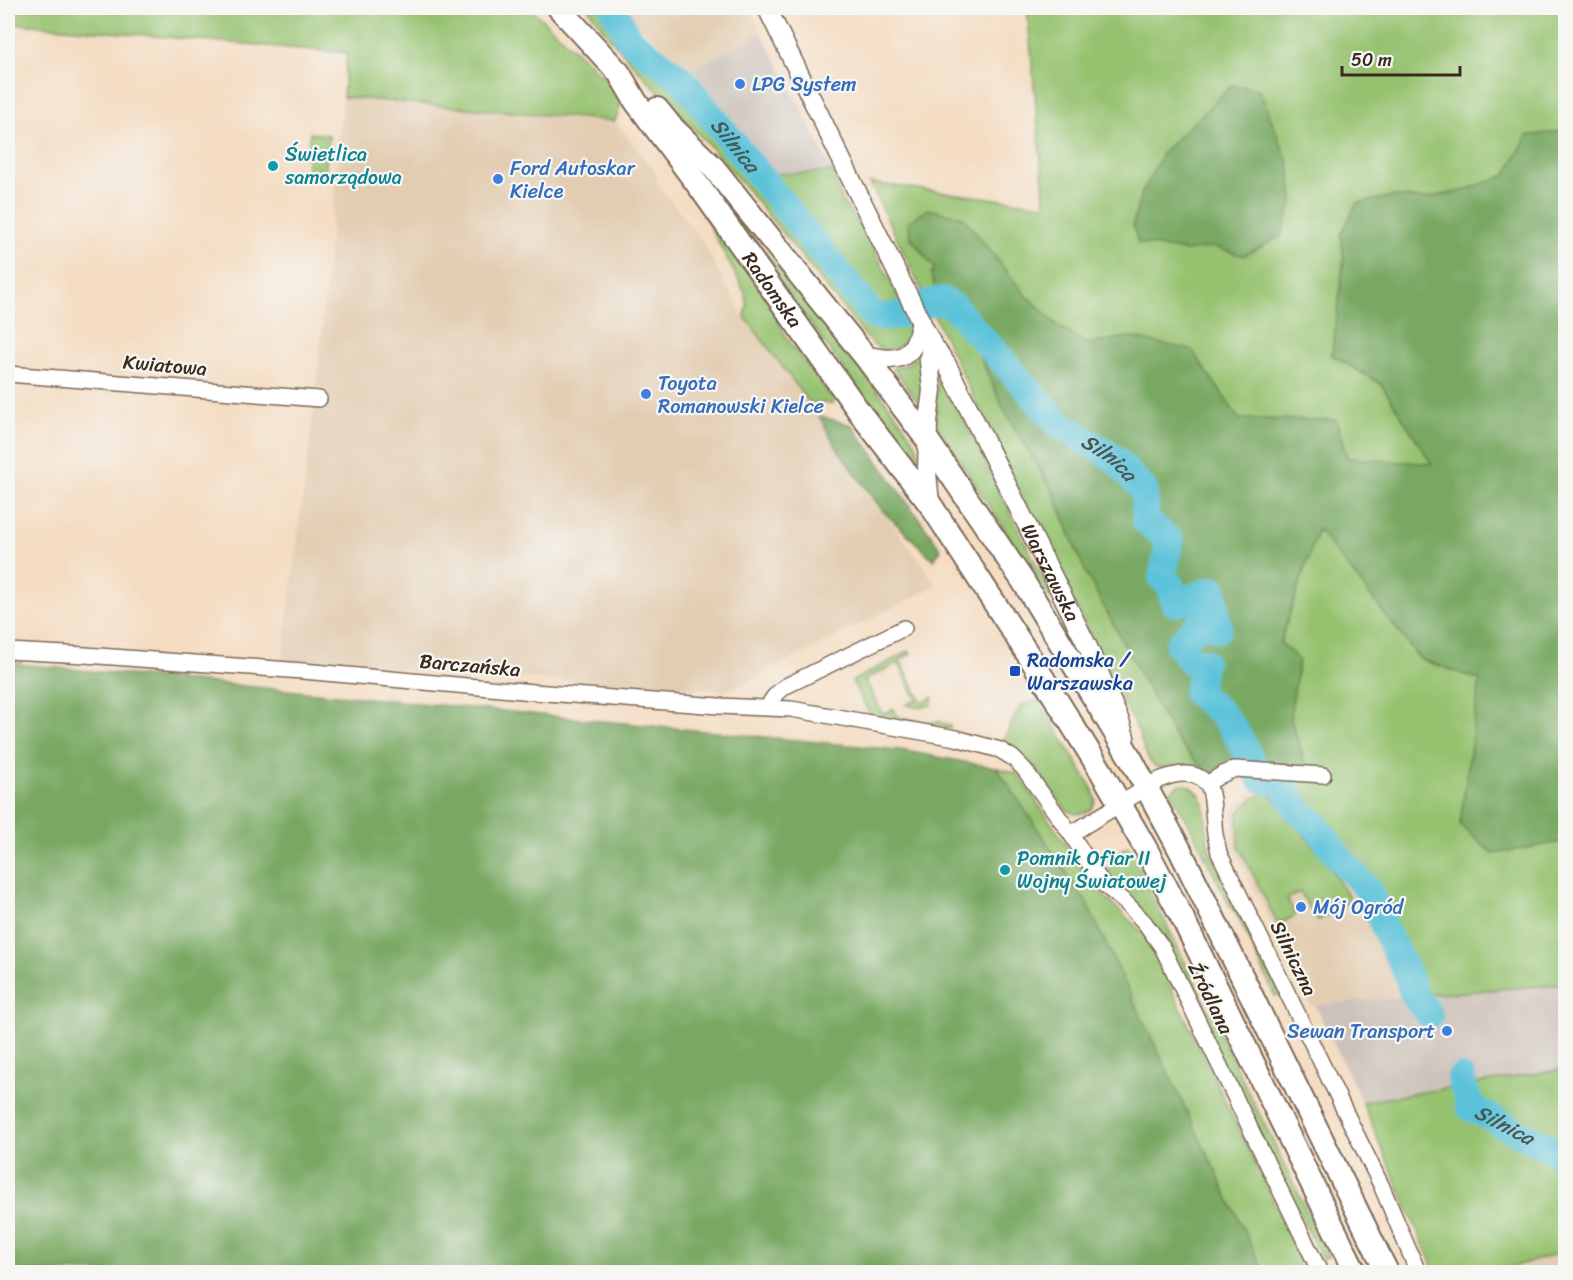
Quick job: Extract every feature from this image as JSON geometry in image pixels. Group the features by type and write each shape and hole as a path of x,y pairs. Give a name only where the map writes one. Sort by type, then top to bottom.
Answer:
{"main road":[{"name":"Radomska","path":"559,8 619,73 645,94 670,125 713,167 864,355"},
{"name":"Radomska","path":"619,73 642,110 701,189 862,417 930,504"},
{"name":"Warszawska","path":"864,355 928,441 1018,572 1131,759"},
{"name":"Warszawska","path":"930,504 1000,609 1101,771 1146,849 1183,919 1355,1272"},
{"path":"1131,759 1196,882 1387,1272"}],"street":[{"name":"Warszawska","path":"767,8 931,342 947,365 1088,647 1120,721 1131,759"},
{"path":"864,355 882,359 896,359 905,356 918,337 921,321"},
{"name":"Warszawska","path":"930,504 927,472 928,422 932,390 929,361 931,342"},
{"name":"Kwiatowa","path":"8,374 319,399"},
{"path":"768,708 776,693 786,686 903,628"},
{"name":"Barczańska","path":"8,651 303,671 719,706 791,709 956,738 1000,750 1024,769"},
{"name":"Źródlana","path":"1024,769 1071,834 1101,882 1145,922 1162,946 1320,1272"},
{"path":"1071,834 1159,780 1174,775 1194,774 1208,784 1235,769 1323,776"},
{"name":"Silniczna","path":"1208,784 1212,795 1215,835 1219,853 1365,1153 1418,1272"}],"shaded area":[{"path":"619,8 750,8 762,33 689,70"},
{"path":"762,33 833,172 771,175 688,77 689,70"},
{"path":"343,97 615,121 655,172 659,187 701,239 742,314 819,416 837,448 937,585 725,691 282,661 316,392"},
{"path":"1268,785 1356,893 1384,938 1411,996 1311,1006 1233,846 1232,811 1249,793"},
{"name":"Sewan Transport","path":"1565,984 1565,1069 1362,1102 1315,1005 1411,996"},
{"path":"1565,1252 1565,1272 1493,1272"}],"green space":[{"path":"8,8 530,8 612,85 621,104 615,121 343,97 347,53 8,23"},
{"path":"588,8 622,8 632,26 658,54 688,77 771,174 833,172 842,201 867,236 909,322 910,334 900,346 891,350 881,349 868,339 735,175 632,64"},
{"path":"1027,8 1565,8 1565,131 1528,136 1506,175 1463,191 1422,199 1394,196 1341,235 1344,259 1332,355 1381,384 1433,464 1347,458 1336,420 1239,419 1191,350 1128,337 1087,344 1059,327 1024,293 963,217 911,238 935,269 955,314 971,336 1005,412 1054,494 1085,571 1157,706 1178,742 1210,775 1187,767 1160,768 1148,758 1138,731 870,183 1045,205"},
{"path":"1232,85 1259,89 1289,164 1293,200 1281,236 1244,256 1213,247 1186,251 1138,243 1133,224 1140,197 1163,152"},
{"path":"1565,131 1566,237 1563,239 1566,244 1565,849 1561,842 1493,854 1460,825 1480,680 1420,659 1318,529 1280,642 1299,660 1290,717 1309,776 1210,775 1178,742 1157,706 1085,571 1054,494 1005,412 971,336 936,293 931,274 935,269 911,238 908,222 928,209 963,217 1024,293 1059,327 1087,344 1128,337 1192,350 1239,419 1336,420 1347,458 1432,464 1381,384 1332,355 1344,259 1341,235 1357,203 1394,196 1422,199 1463,191 1506,175 1527,136"},
{"path":"310,133 329,135 325,176 306,174"},
{"path":"718,194 898,417 916,444 919,454 918,470 716,195"},
{"path":"696,200 760,288 786,337 834,400 832,404 809,402 745,317 747,304 745,293"},
{"path":"920,352 923,365 922,408 893,368 908,363"},
{"path":"938,367 1051,594 1050,598 935,424"},
{"path":"819,416 852,425 941,549 934,560 883,511 837,448"},
{"path":"1318,528 1420,659 1480,680 1460,825 1493,853 1561,842 1566,849 1565,984 1411,996 1384,938 1356,893 1268,785 1266,772 1309,776 1290,717 1299,660 1280,643"},
{"path":"909,651 911,654 900,660 922,702 933,697 931,705 921,708 906,705 917,700 898,663 865,680 883,714 894,709 898,717 933,723 937,721 950,725 950,729 871,716 852,681"},
{"path":"8,663 900,750 997,768 1086,902 1264,1272 8,1272"},
{"path":"1039,700 1093,790 1096,800 1092,809 1084,813 1075,814 1065,809 1023,755 1002,743 1020,706"},
{"path":"997,768 1017,773 1094,886 1151,941 1164,973 1308,1272 1200,1272 1246,1236 1086,902"},
{"path":"1184,784 1193,788 1203,800 1209,848 1280,994 1275,996 1239,918 1229,904 1188,822 1170,792 1178,785"},
{"path":"1268,792 1323,857 1351,900 1318,921 1300,892 1287,899 1296,915 1278,925 1239,846 1238,814 1252,799"},
{"path":"1128,846 1329,1256 1322,1259 1277,1167 1132,900 1108,875 1113,854"},
{"path":"1565,1069 1565,1252 1493,1272 1435,1272 1362,1102"}],"waterway":[{"name":"Silnica","path":"613,8 630,40 682,80 873,315 882,317 899,315 942,300 954,307 1058,423 1114,458 1144,490 1146,521 1170,541 1162,578 1170,585 1175,603 1213,590 1218,629 1202,620 1179,645 1191,661 1204,662 1197,693 1221,713 1238,736 1261,779 1280,783 1299,811 1317,827 1338,856 1369,891 1407,973 1413,993 1429,1015"},
{"name":"Silnica","path":"1461,1078 1470,1107 1566,1157"}],"place":[{"name":"LPG System","path":"740,84"},
{"name":"Świetlica samorządowa","path":"273,166"},
{"name":"Ford Autoskar Kielce","path":"498,179"},
{"name":"Toyota Romanowski Kielce","path":"646,394"},
{"name":"Radomska / Warszawska","path":"1015,671"},
{"name":"Pomnik Ofiar II Wojny Światowej","path":"1005,870"},
{"name":"Mój Ogród","path":"1301,907"},
{"name":"Sewan Transport","path":"1447,1031"}]}
